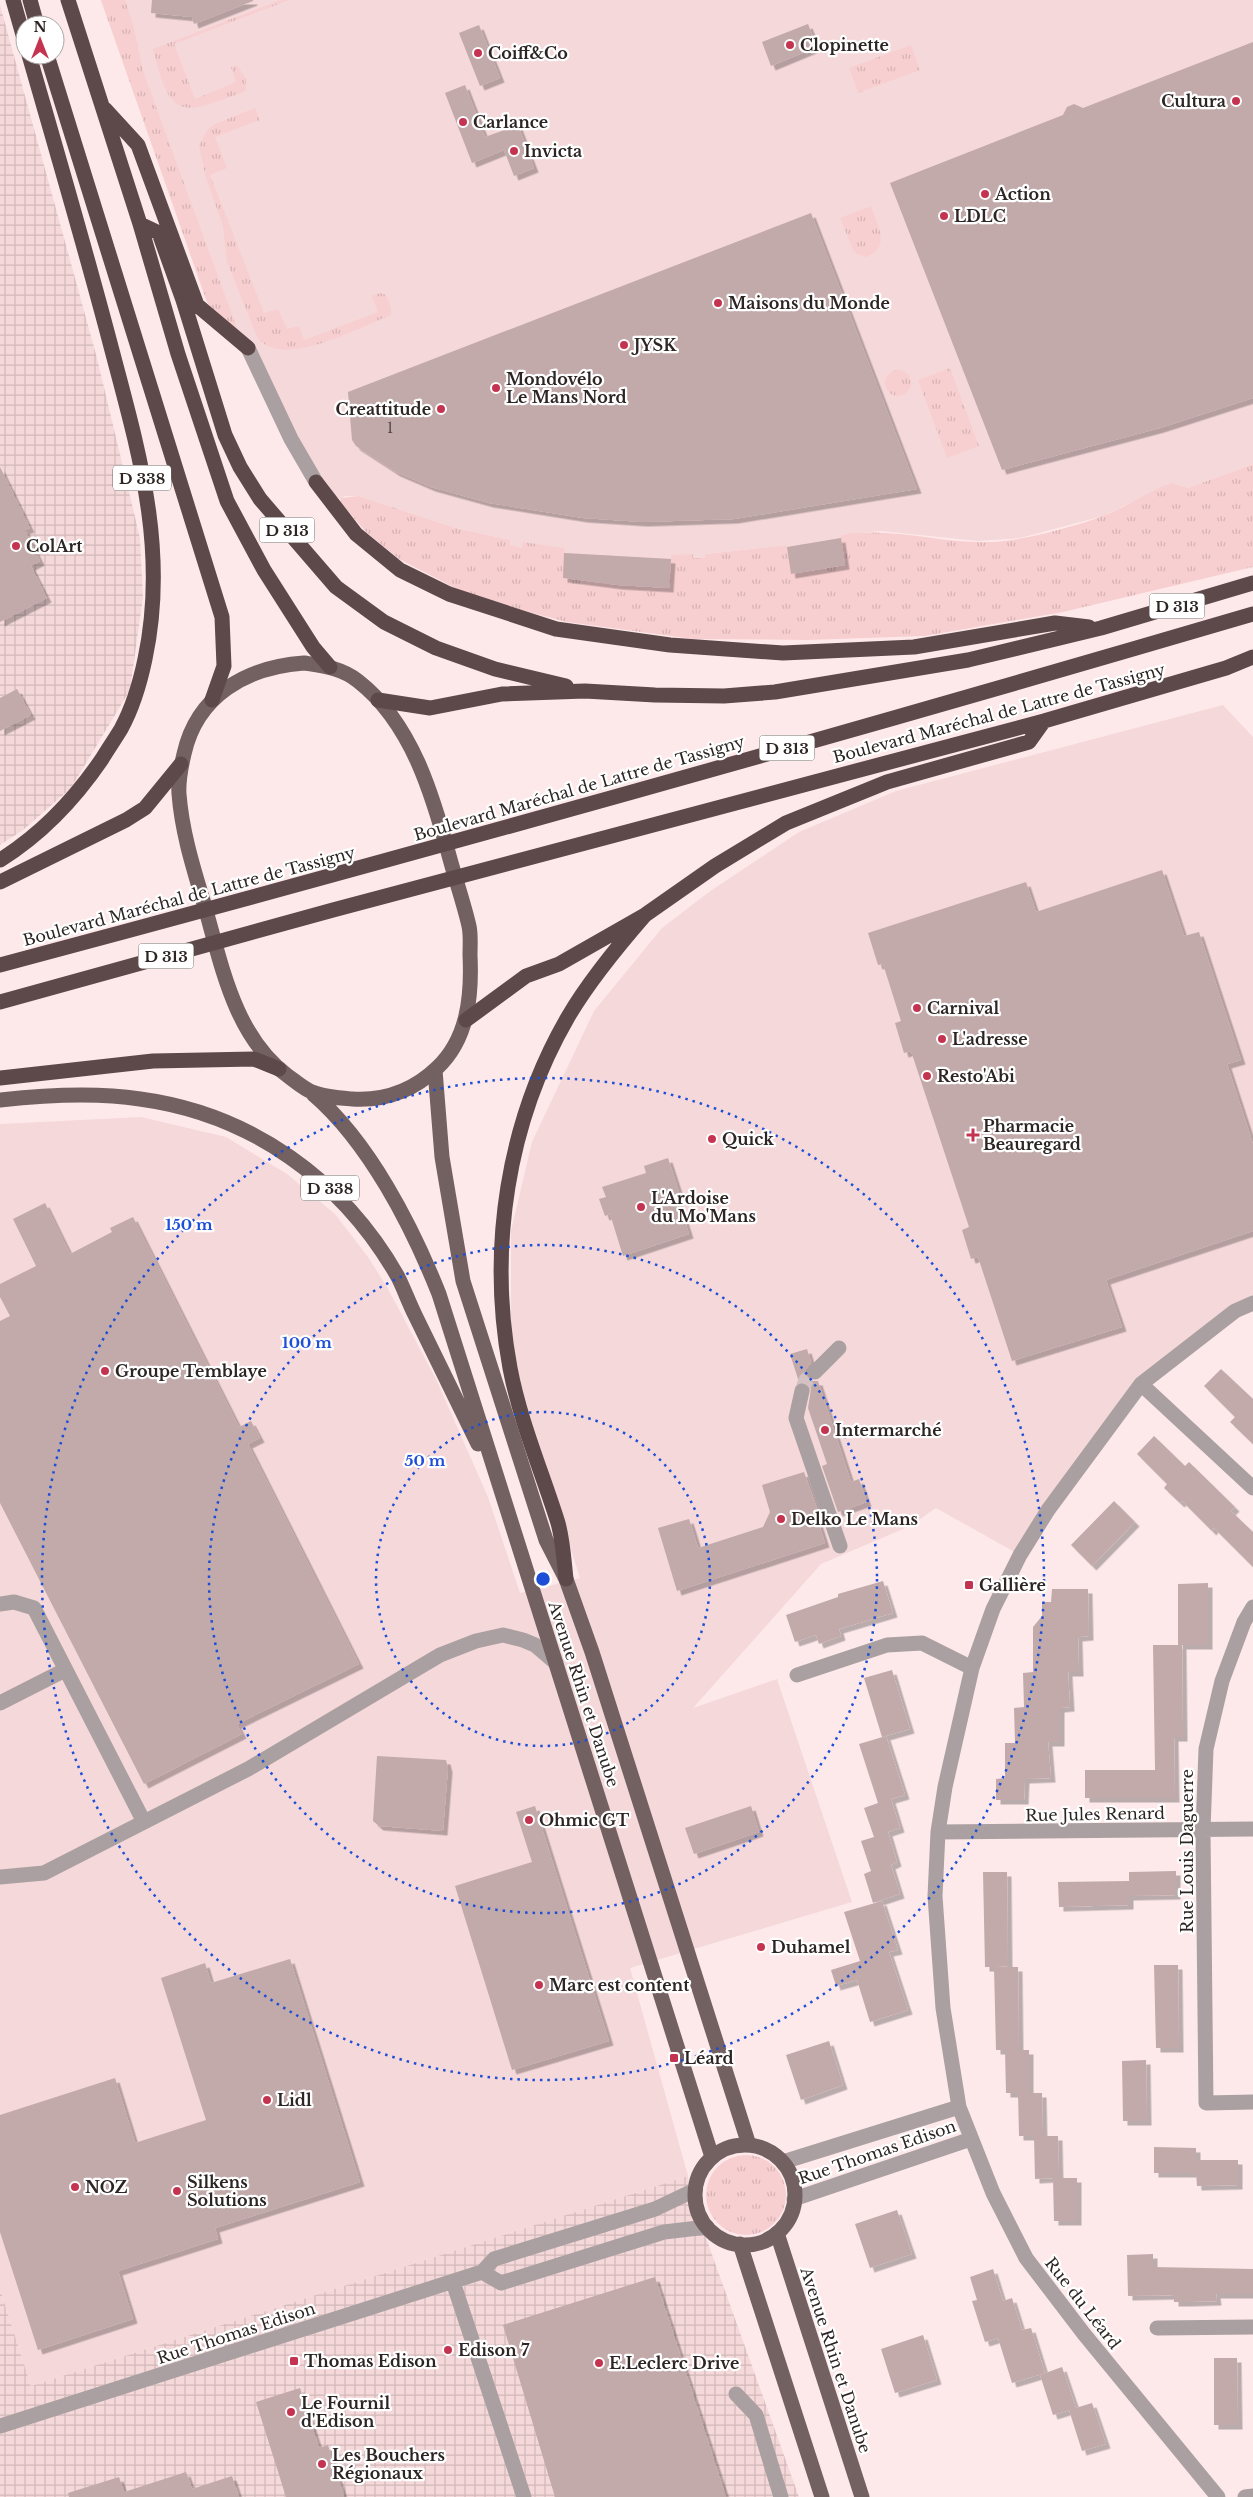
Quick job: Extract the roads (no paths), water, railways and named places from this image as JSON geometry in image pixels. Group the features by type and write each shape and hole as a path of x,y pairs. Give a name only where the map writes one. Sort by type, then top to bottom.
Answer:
{"highway":[{"path":"13,0 17,15"},
{"path":"30,0 34,15"},
{"path":"68,0 140,224 178,354 227,501 287,608 313,647 330,667"},
{"name":"D 338","path":"0,860 28,842 68,804 91,775 121,729 139,685 150,635 155,596 151,518 130,420 32,65"},
{"name":"D 338","path":"49,65 222,617 224,666 212,700"},
{"name":"D 313","path":"102,106 138,145 197,305 248,348"},
{"name":"D 313","path":"140,224 159,233 183,300 225,435 240,468 260,499 336,587 384,622 443,651 495,669 585,691"},
{"name":"D 313","path":"316,482 356,534 400,570 449,594 556,629 670,645 783,653 914,647 1054,623 1101,628"},
{"name":"D 313","path":"378,700 430,708 502,694 585,691 714,696 775,692 968,660 1101,628 1253,583"},
{"name":"Boulevard Maréchal de Lattre de Tassigny","path":"0,965 329,877 999,689 1253,614"},
{"name":"Boulevard Maréchal de Lattre de Tassigny","path":"0,1002 342,908 1044,721 1226,668 1253,657"},
{"path":"466,1020 526,976 559,964 645,914 715,866 786,823 887,782 1029,742 1044,721"},
{"path":"0,882 126,820 145,808 182,764"},
{"path":"566,1579 558,1526 532,1446 510,1368 501,1287 502,1217 523,1122 546,1059 574,1008 645,914"},
{"path":"0,1078 153,1061 254,1059 278,1069"}],"main road":[{"path":"311,1092 339,1098 378,1098 403,1092 435,1070 446,1059 458,1040 466,1020 471,992 470,929 432,795 395,721 378,700 357,680 330,667 304,663 263,669 243,677 212,700 193,727 182,764 178,791 190,854 229,992 248,1031 262,1052 278,1069 311,1092 331,1110 379,1176 418,1243 439,1294 502,1496"},
{"name":"Avenue Rhin et Danube","path":"435,1070 442,1157 463,1281 546,1540 566,1579 592,1652 749,2145"},
{"name":"D 338","path":"0,1100 87,1095 139,1099 187,1109 232,1124 271,1145 308,1170 349,1208 365,1228 398,1278 502,1496"},
{"name":"Avenue Rhin et Danube","path":"502,1496 712,2157"},
{"path":"749,2145 768,2151 783,2162 794,2186 794,2199 786,2223 777,2233 766,2240 740,2244 716,2235 707,2227 695,2204 695,2190 704,2166 712,2157 723,2149 749,2145"},
{"name":"Avenue Rhin et Danube","path":"777,2233 862,2497"},
{"path":"740,2244 822,2497"}],"street":[{"name":"D 313","path":"248,348 286,430 316,482"},
{"name":"Rue du Léard","path":"1218,2497 1084,2334 1026,2258 993,2193 959,2107 938,1970 935,1896 938,1832 953,1744 972,1668 993,1609 1020,1555 1048,1510 1141,1384 1235,1311 1253,1303"},
{"path":"815,1372 840,1348"},
{"path":"1141,1384 1253,1488"},
{"path":"802,1391 796,1418 840,1546"},
{"path":"0,1604 14,1602 34,1608 144,1822"},
{"name":"Rue Louis Daguerre","path":"1253,1607 1244,1622 1222,1681 1206,1749 1203,1830 1206,2102 1253,2102"},
{"path":"0,1877 44,1873 248,1769 440,1656 476,1641 503,1635 535,1645 556,1663"},
{"path":"797,1675 887,1645 922,1643 972,1668"},
{"path":"0,1703 65,1670"},
{"name":"Rue Jules Renard","path":"938,1832 1253,1829"},
{"name":"Rue Thomas Edison","path":"783,2162 959,2107"},
{"name":"Rue Thomas Edison","path":"794,2199 971,2138"},
{"name":"Rue Thomas Edison","path":"0,2426 453,2282 482,2272 494,2260 655,2209 695,2190"},
{"path":"482,2272 501,2283 664,2232 707,2227"},
{"path":"453,2282 524,2497"},
{"path":"1157,2328 1253,2327"},
{"path":"736,2394 756,2414 781,2497"},
{"path":"1244,2497 1253,2496"}],"tunnel":[{"path":"802,1391 806,1380 815,1372"}],"place":[{"name":"Clopinette","path":"790,45"},
{"name":"Coiff&Co","path":"478,53"},
{"name":"Cultura","path":"1236,101"},
{"name":"Carlance","path":"463,122"},
{"name":"Invicta","path":"514,151"},
{"name":"Action","path":"985,194"},
{"name":"LDLC","path":"944,216"},
{"name":"Maisons du Monde","path":"718,303"},
{"name":"JYSK","path":"624,345"},
{"name":"Mondovélo Le Mans Nord","path":"496,388"},
{"name":"Creattitude","path":"441,409"},
{"name":"ColArt","path":"16,546"},
{"name":"Carnival","path":"917,1008"},
{"name":"L'adresse","path":"942,1039"},
{"name":"Resto'Abi","path":"927,1076"},
{"name":"Pharmacie Beauregard","path":"973,1135"},
{"name":"Quick","path":"712,1139"},
{"name":"L'Ardoise du Mo'Mans","path":"641,1207"},
{"name":"Groupe Temblaye","path":"105,1371"},
{"name":"Intermarché","path":"825,1430"},
{"name":"Delko Le Mans","path":"781,1519"},
{"name":"Gallière","path":"969,1585"},
{"name":"Ohmic GT","path":"529,1820"},
{"name":"Duhamel","path":"761,1947"},
{"name":"Marc est content","path":"539,1985"},
{"name":"Léard","path":"674,2058"},
{"name":"Lidl","path":"267,2100"},
{"name":"NOZ","path":"75,2187"},
{"name":"Silkens Solutions","path":"177,2191"},
{"name":"Edison 7","path":"448,2350"},
{"name":"Thomas Edison","path":"294,2361"},
{"name":"E.Leclerc Drive","path":"599,2363"},
{"name":"Le Fournil d'Edison","path":"291,2412"},
{"name":"Les Bouchers Régionaux","path":"322,2464"}]}
